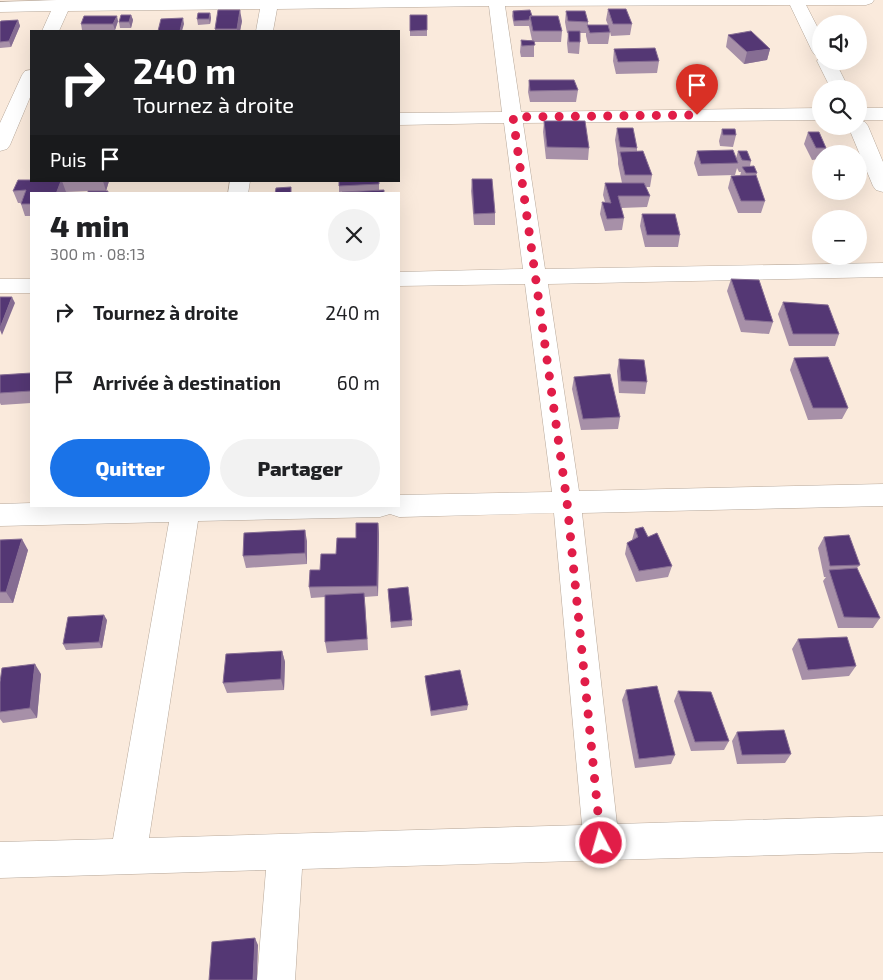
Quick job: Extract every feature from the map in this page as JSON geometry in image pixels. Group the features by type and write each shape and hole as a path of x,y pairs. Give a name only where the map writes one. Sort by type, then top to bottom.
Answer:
{"street":[{"path":"496,0 567,502 601,843"},
{"path":"0,7 63,3 866,0"},
{"path":"796,1 812,33"},
{"path":"265,30 269,2"},
{"path":"51,30 63,3"},
{"path":"0,145 4,125 30,77"},
{"path":"400,119 812,114"},
{"path":"867,114 883,114"},
{"path":"4,125 30,124"},
{"path":"862,135 883,186"},
{"path":"400,279 883,270"},
{"path":"0,286 30,286"},
{"path":"400,506 883,495"},
{"path":"0,515 185,508 282,507"},
{"path":"128,856 185,508"},
{"path":"0,860 883,834"},
{"path":"276,980 285,852"}],"building":[{"path":"608,9 626,9 632,24 613,24"},
{"path":"218,10 240,10 237,29 215,29"},
{"path":"530,10 532,16 530,16 529,20 514,21 513,11"},
{"path":"566,11 585,11 588,22 568,21"},
{"path":"198,13 210,13 209,19 197,19"},
{"path":"121,15 131,15 129,22 119,22"},
{"path":"410,15 427,15 427,30 410,31"},
{"path":"84,16 117,16 113,24 81,24"},
{"path":"530,16 558,16 562,31 533,31"},
{"path":"183,18 180,30 158,30 161,19"},
{"path":"18,20 9,41 0,42 0,22"},
{"path":"587,25 608,25 610,32 590,33"},
{"path":"568,31 580,31 580,42 569,42"},
{"path":"751,31 770,49 747,52 728,35"},
{"path":"521,40 534,41 535,45 522,46"},
{"path":"655,48 659,61 618,62 614,49"},
{"path":"529,80 574,80 578,90 530,91"},
{"path":"544,121 585,121 589,148 547,147"},
{"path":"617,128 633,128 637,148 620,147"},
{"path":"722,129 735,129 736,135 723,135"},
{"path":"808,132 812,132 812,135 820,135 825,145 814,145"},
{"path":"733,150 738,163 701,164 697,151"},
{"path":"643,151 652,175 625,175 620,152"},
{"path":"738,151 747,151 751,161 742,160"},
{"path":"754,166 757,173 746,173 742,167"},
{"path":"756,175 765,201 741,201 731,176"},
{"path":"472,179 492,179 495,213 474,214"},
{"path":"18,180 61,182 57,192 30,192 30,204 21,204 26,190 13,191"},
{"path":"339,182 379,182 379,184 339,186"},
{"path":"605,183 644,183 650,196 618,196 624,218 607,219 602,202 611,203"},
{"path":"291,187 291,192 275,192 276,188"},
{"path":"384,190 384,192 342,192"},
{"path":"88,191 108,191 108,192"},
{"path":"642,214 675,214 680,235 647,235"},
{"path":"731,279 759,280 773,322 745,320"},
{"path":"0,297 12,297 0,328"},
{"path":"783,302 828,305 839,334 793,334"},
{"path":"828,357 848,408 813,408 794,358"},
{"path":"619,359 644,360 647,382 621,381"},
{"path":"30,373 30,391 0,393 0,375"},
{"path":"610,374 620,417 583,419 574,377"},
{"path":"356,523 378,523 377,586 309,587 310,570 320,570 321,554 336,554 337,538 356,538"},
{"path":"643,527 648,537 657,533 672,566 639,571 627,543 638,537 635,529"},
{"path":"305,530 305,553 243,556 244,533"},
{"path":"849,535 860,565 830,566 824,537"},
{"path":"22,539 6,592 0,592 0,540"},
{"path":"857,568 880,618 844,617 829,570"},
{"path":"408,587 412,620 391,622 388,589"},
{"path":"364,593 367,639 325,642 325,595"},
{"path":"104,615 99,642 63,644 68,617"},
{"path":"847,637 856,666 808,670 798,639"},
{"path":"282,651 281,679 223,683 226,654"},
{"path":"35,664 30,708 0,712 2,668"},
{"path":"460,670 468,705 431,711 425,676"},
{"path":"657,686 675,755 639,759 626,690"},
{"path":"678,691 711,692 729,741 695,742"},
{"path":"784,730 791,754 742,755 737,732"},
{"path":"255,938 253,980 209,980 212,942"}],"route":[{"path":"601,843 567,502 513,117 697,115"}]}
